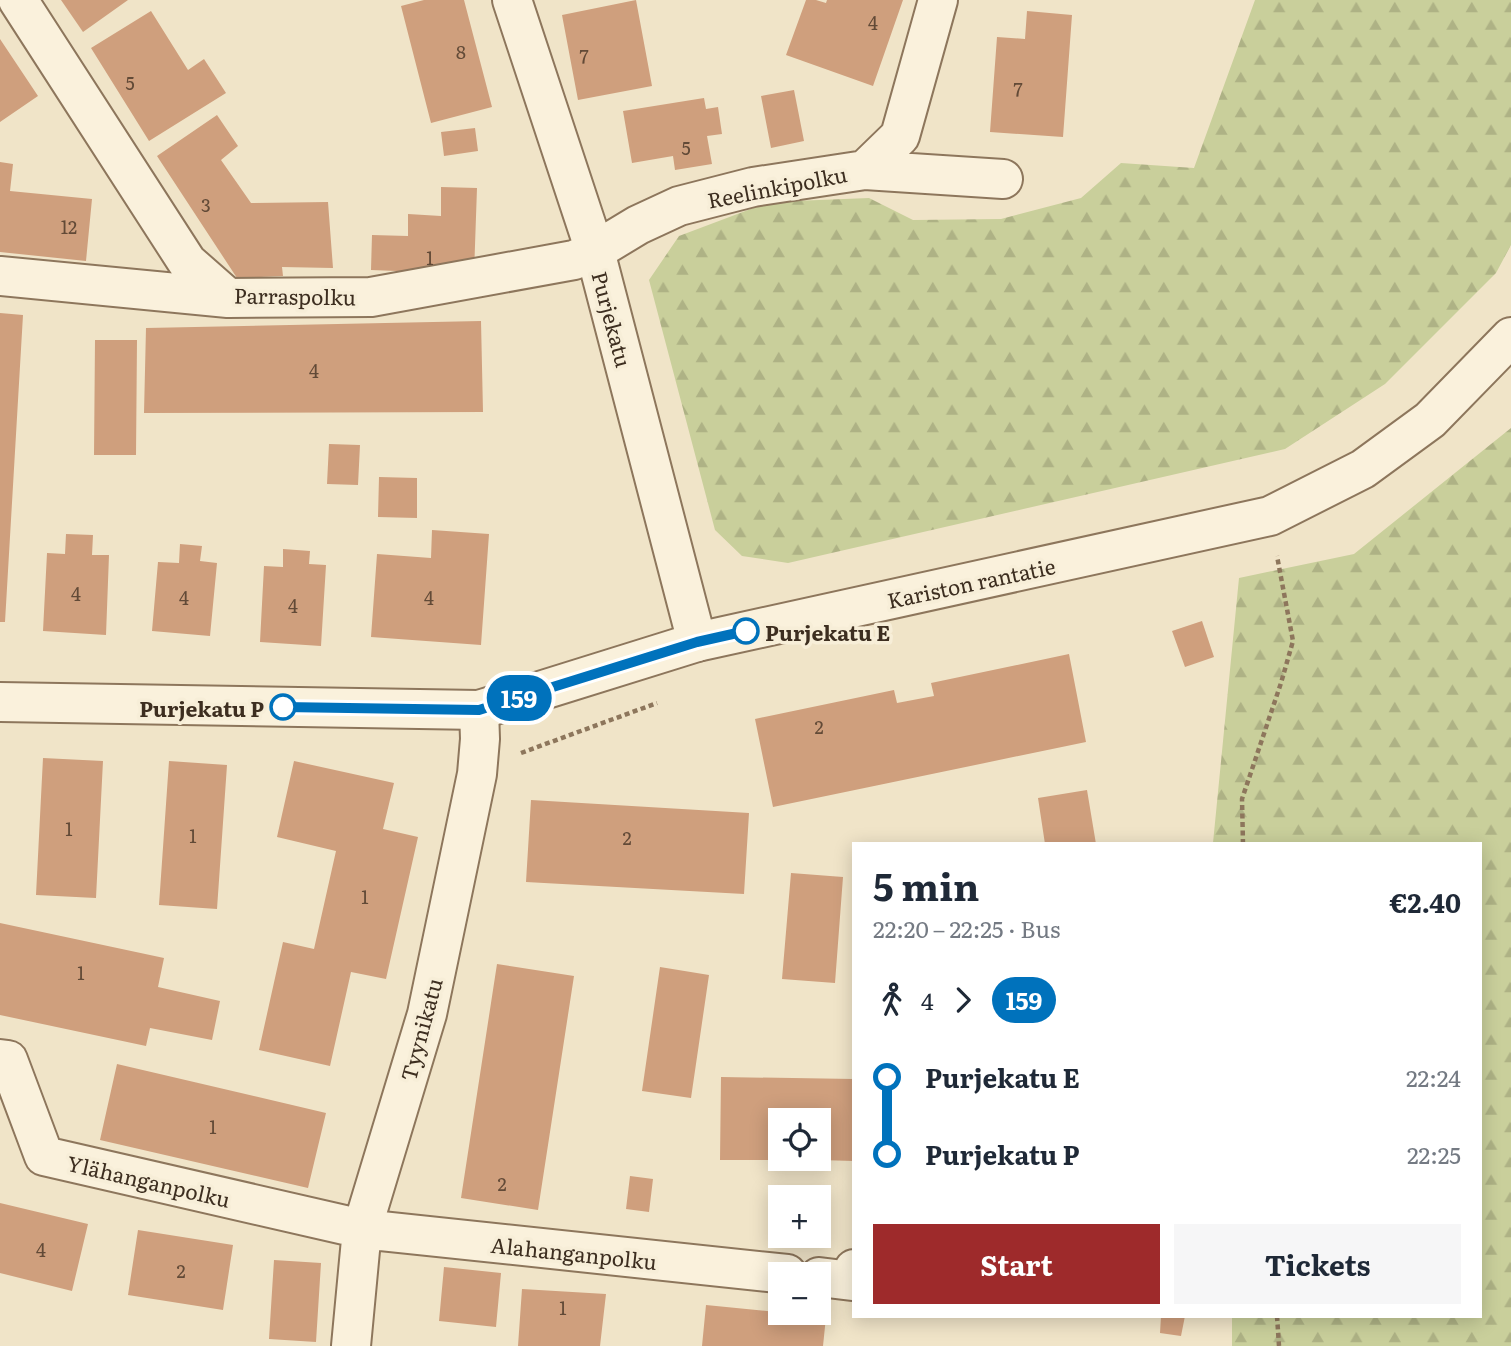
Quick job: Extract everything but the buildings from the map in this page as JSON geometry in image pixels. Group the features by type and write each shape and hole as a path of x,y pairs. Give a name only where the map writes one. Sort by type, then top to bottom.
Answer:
{"street":[{"name":"Parraspolku","path":"18,0 187,262 228,298 371,297 574,260 595,251"},
{"name":"Purjekatu","path":"512,0 595,251 697,642"},
{"name":"Reelinkipolku","path":"595,251 638,225 679,206 753,187 865,170 900,136 938,0"},
{"path":"865,170 1003,179"},
{"path":"0,276 228,298"},
{"name":"Kariston rantatie","path":"0,702 479,710 697,642 1270,516 1363,470 1421,427 1511,337"},
{"name":"Tyynikatu","path":"351,1346 362,1229 427,1014 477,775 479,710"},
{"name":"Ylähanganpolku","path":"0,1059 8,1060 44,1156 362,1229"},
{"name":"Alahanganpolku","path":"362,1229 768,1272"},
{"path":"831,1278 852,1281"}],"path":[{"path":"1243,842 1242,799 1293,641 1276,554"},
{"path":"1277,1318 1279,1346"}],"green space":[{"path":"1255,0 1511,0 1511,245 1496,273 1385,384 1285,449 788,563 742,556 715,530 649,280 679,236 769,202 869,198 913,220 1001,219 1081,198 1121,163 1194,168"},
{"path":"1511,428 1511,1346 1232,1346 1232,1318 1482,1318 1482,842 1213,842 1239,578 1354,554"}],"bus line":[{"name":"159","path":"283,707 479,710 697,642 746,631"}],"place":[{"name":"Purjekatu E","path":"746,631"},
{"name":"Purjekatu P","path":"283,707"}]}
